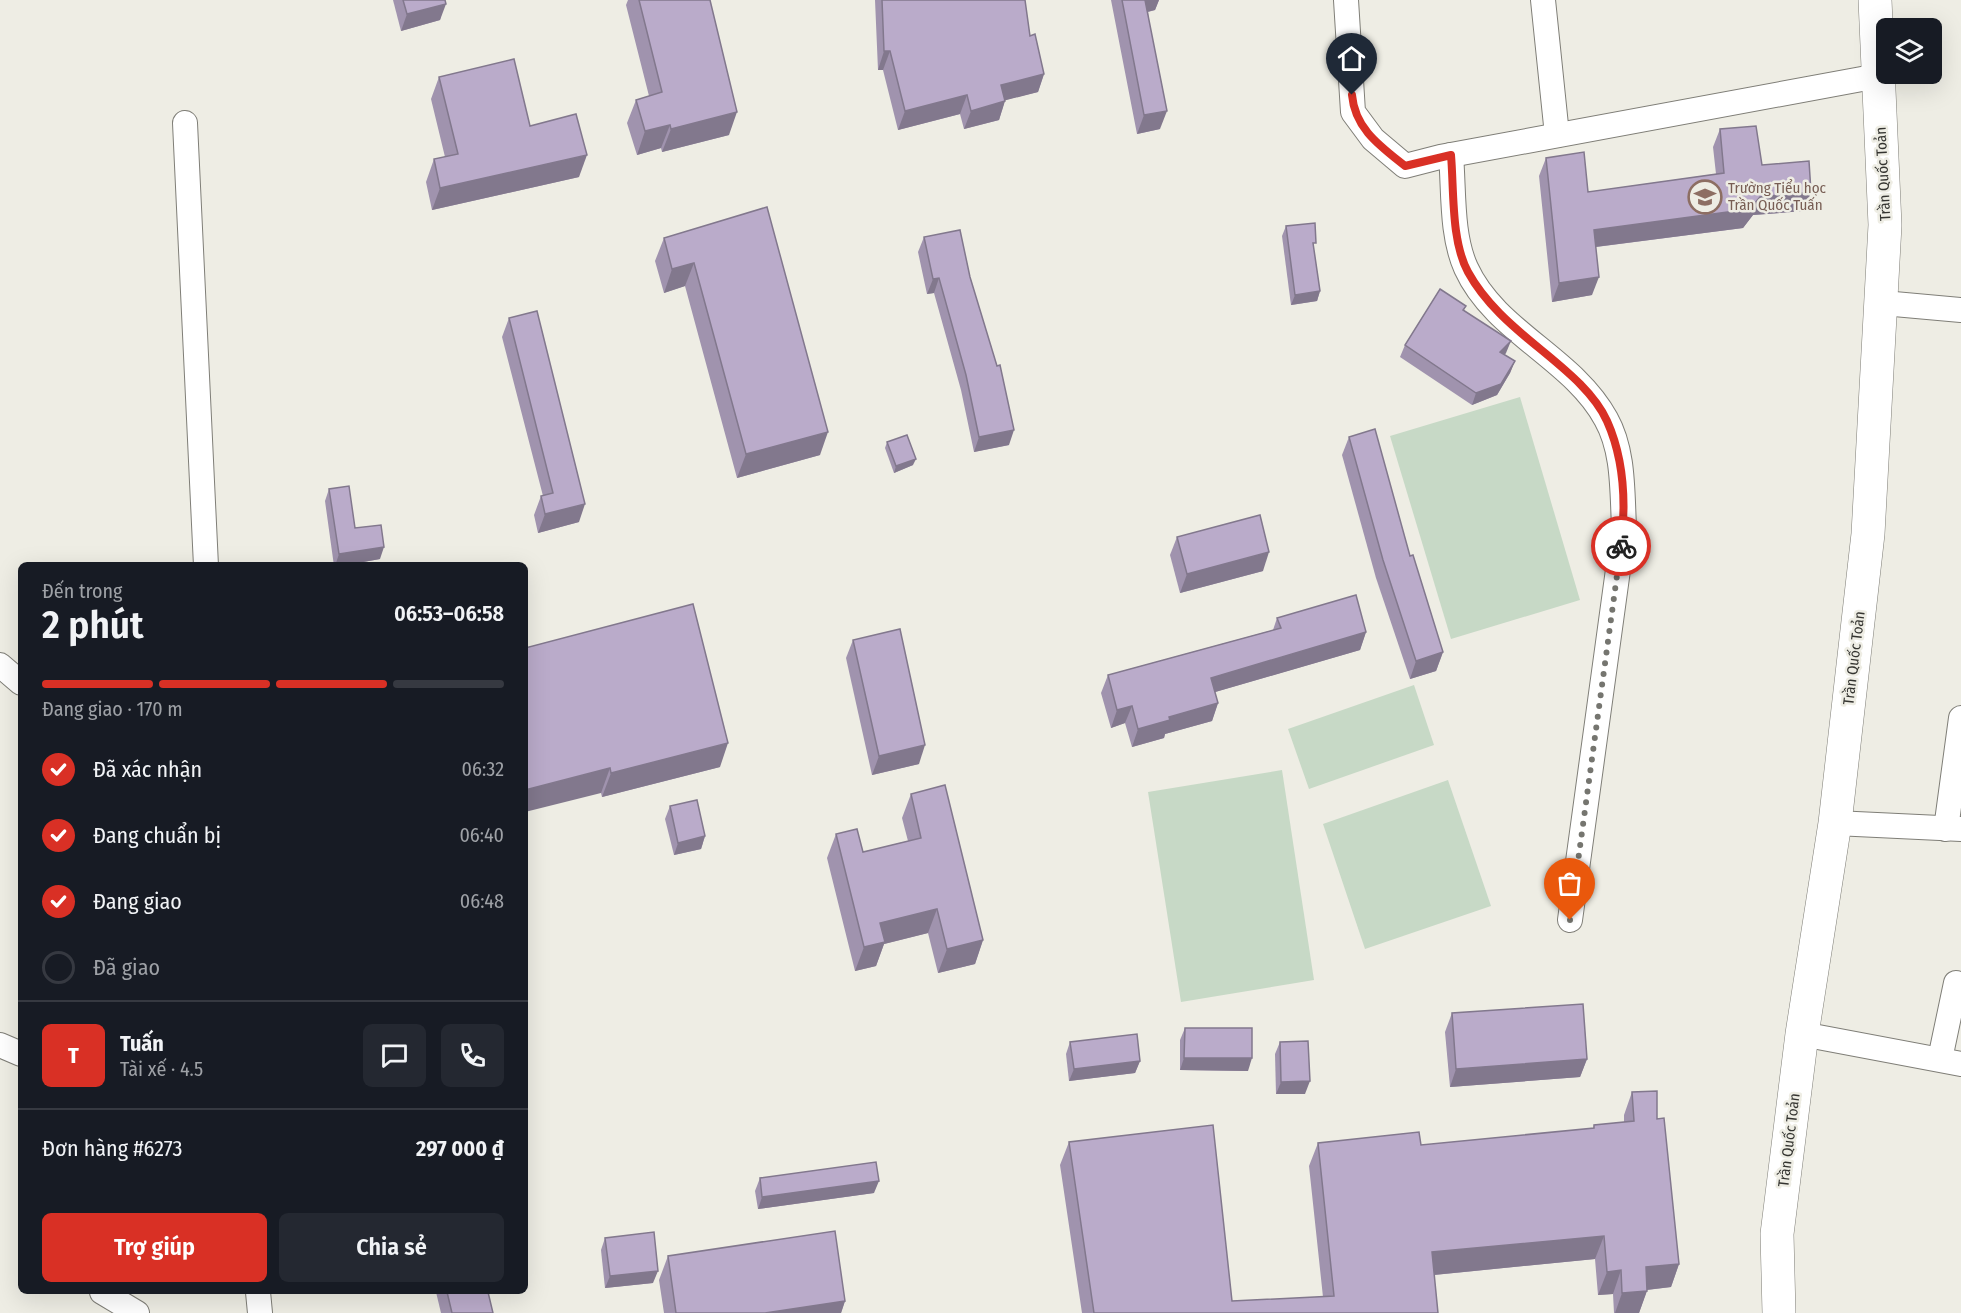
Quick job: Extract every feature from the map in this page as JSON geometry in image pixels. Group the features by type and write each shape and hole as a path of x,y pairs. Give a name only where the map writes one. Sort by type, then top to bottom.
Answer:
{"main road":[{"name":"Trần Quốc Toản","path":"1875,0 1876,25"},
{"name":"Trần Quốc Toản","path":"1779,1313 1777,1234 1802,1034 1835,823 1868,534 1883,303 1885,225 1878,84"}],"street":[{"path":"1346,0 1353,112 1362,128 1405,166 1451,155 1876,76"},
{"path":"1543,0 1557,135"},
{"path":"185,123 206,562"},
{"path":"1451,155 1459,250 1467,270 1480,292 1511,325 1588,394 1607,420 1621,464 1624,526 1570,920"},
{"path":"1883,303 1961,310"},
{"path":"0,665 18,680"},
{"path":"1835,823 1953,829 1961,718"},
{"path":"1802,1034 1950,1061 1956,983"},
{"path":"0,1045 18,1053"},
{"path":"105,1294 137,1313"},
{"path":"258,1294 260,1313"}],"green space":[{"path":"1520,397 1580,600 1451,639 1390,436"},
{"path":"1414,685 1434,745 1309,789 1288,729"},
{"path":"1282,770 1314,980 1181,1002 1148,792"},
{"path":"1448,780 1491,906 1365,949 1323,824"}],"building":[{"path":"403,0 445,0 446,4 407,14"},
{"path":"639,0 710,0 737,112 671,129 670,125 645,131 636,100 662,92"},
{"path":"882,0 1025,0 1030,36 1035,34 1044,74 1001,85 1005,101 971,111 967,95 905,111 890,51 884,51"},
{"path":"1122,0 1145,0 1167,111 1144,115"},
{"path":"514,59 530,126 576,114 587,155 440,188 434,159 458,154 439,77"},
{"path":"1756,126 1762,165 1809,161 1811,192 1760,197 1750,209 1594,230 1599,277 1559,283 1546,158 1584,152 1588,192 1724,173 1720,129"},
{"path":"767,207 828,432 746,454 694,263 672,269 664,238"},
{"path":"1315,223 1316,243 1313,243 1320,291 1295,295 1286,226"},
{"path":"960,230 970,277 997,366 1000,365 1014,430 979,437 966,375 939,278 933,279 924,237"},
{"path":"1440,289 1466,306 1463,310 1511,341 1500,352 1515,361 1501,384 1476,393 1405,345"},
{"path":"537,311 585,504 545,514 541,496 553,493 509,318"},
{"path":"1375,429 1410,556 1413,555 1443,652 1416,661 1383,560 1349,437"},
{"path":"907,435 916,459 896,466 887,442"},
{"path":"349,486 355,528 381,525 384,547 339,554 329,489"},
{"path":"1260,515 1269,552 1187,574 1177,537"},
{"path":"1356,595 1366,632 1211,678 1218,703 1169,717 1170,720 1138,729 1132,706 1117,710 1108,675 1281,628 1277,618"},
{"path":"693,604 728,743 611,773 610,768 528,789 528,647"},
{"path":"900,629 925,745 879,756 853,640"},
{"path":"945,785 983,940 947,949 937,909 880,923 885,942 864,947 836,834 857,829 863,852 921,838 911,794"},
{"path":"697,800 705,836 678,843 670,806"},
{"path":"1583,1004 1587,1059 1456,1069 1452,1013"},
{"path":"1185,1028 1252,1028 1252,1058 1184,1058"},
{"path":"1137,1034 1140,1061 1074,1069 1070,1042"},
{"path":"1308,1041 1310,1081 1281,1082 1280,1042"},
{"path":"1657,1091 1657,1119 1664,1118 1679,1264 1646,1267 1647,1291 1622,1293 1621,1270 1607,1272 1604,1236 1432,1252 1438,1313 1094,1313 1069,1142 1213,1125 1232,1301 1334,1296 1318,1143 1419,1132 1421,1145 1594,1128 1594,1125 1634,1121 1632,1092"},
{"path":"876,1162 879,1181 762,1197 760,1178"},
{"path":"835,1231 845,1301 765,1313 676,1313 668,1256"},
{"path":"654,1232 658,1271 610,1276 605,1238"},
{"path":"447,1294 488,1294 493,1313 452,1313"}],"way so far":[{"path":"1570,920 1595,751 1621,546"}],"place":[{"name":"Trường Tiểu học Trần Quốc Tuấn","path":"1705,197"}],"route":[{"path":"1352,95 1353,112 1362,128 1405,166 1451,155 1459,250 1467,270 1480,292 1511,325 1554,361 1588,394 1607,420 1621,464 1624,526 1621,546"}]}
